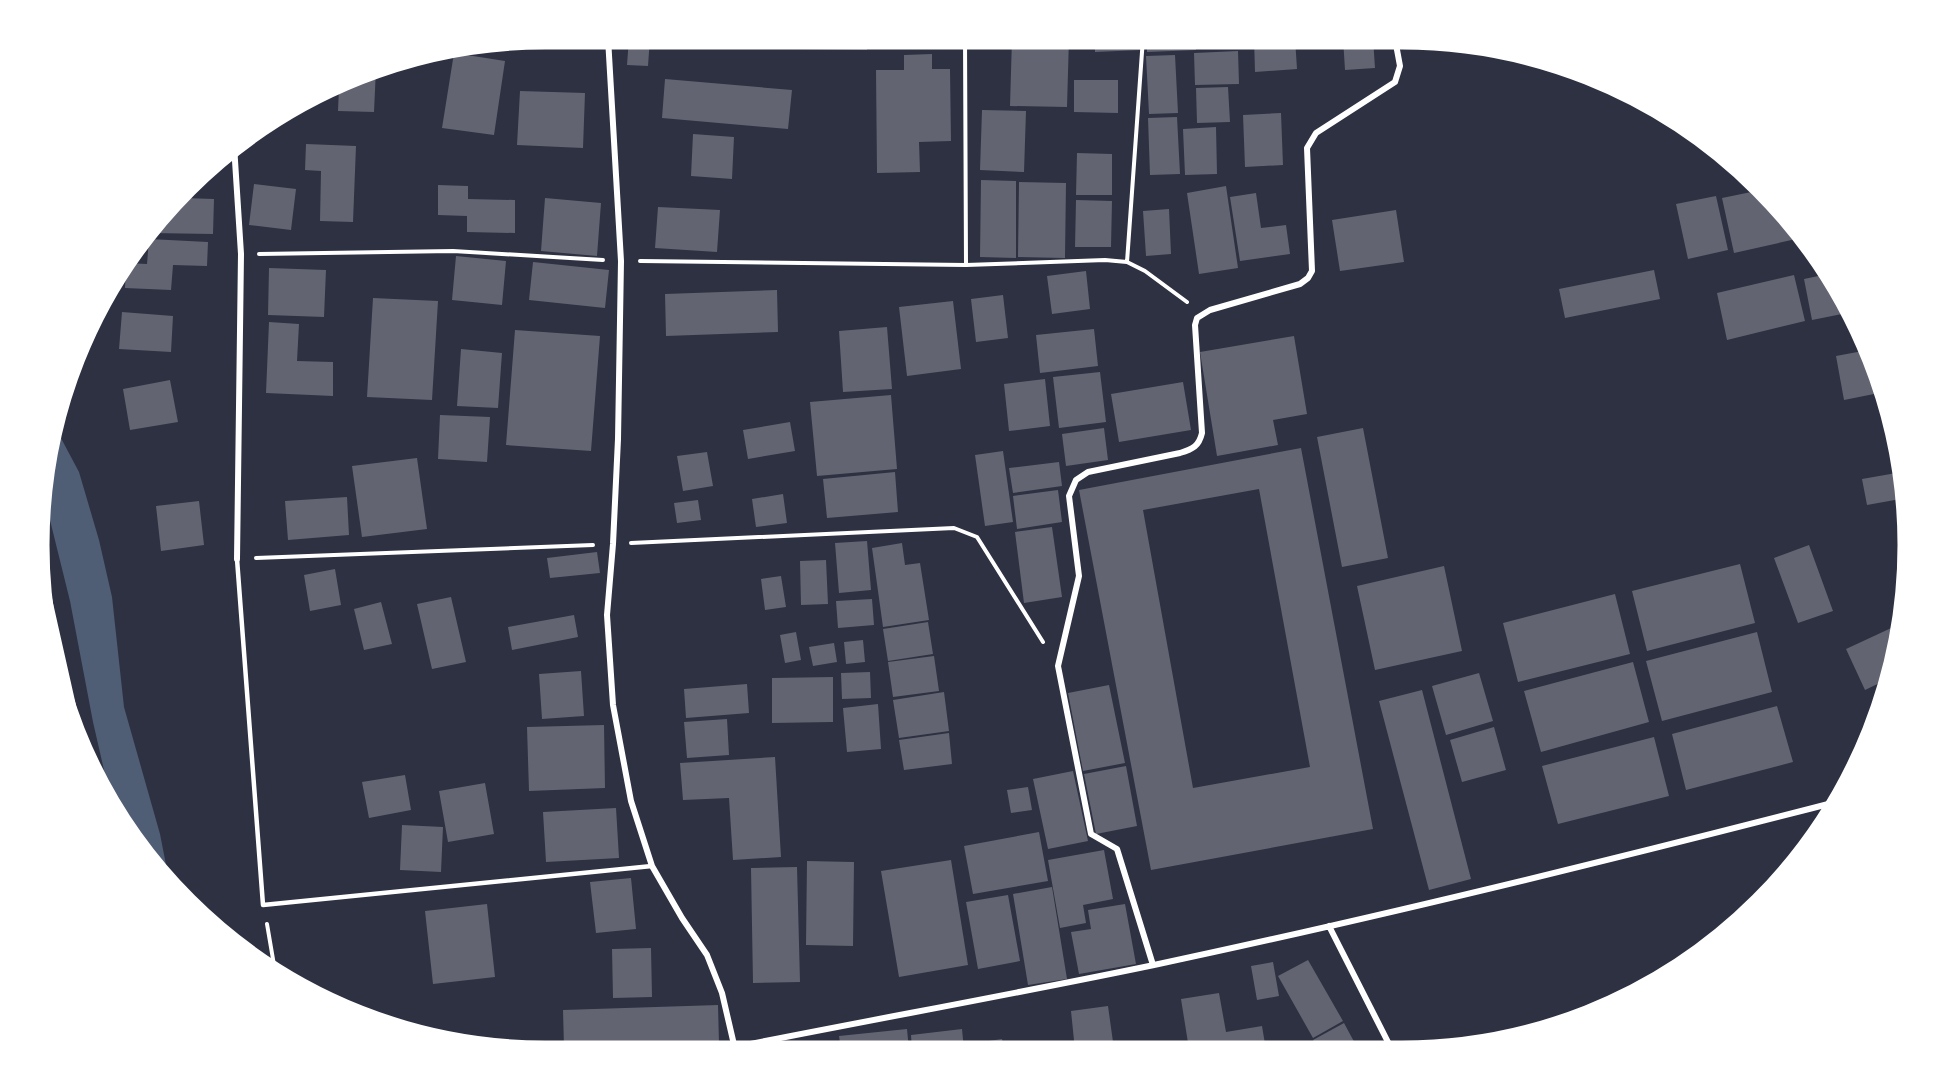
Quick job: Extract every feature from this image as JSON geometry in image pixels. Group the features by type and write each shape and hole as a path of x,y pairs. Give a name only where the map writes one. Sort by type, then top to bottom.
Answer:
{"street":[{"path":"609,48 621,261 614,544 607,615 613,705 631,801 652,866 682,918 707,955 722,993 733,1042"},
{"path":"1153,965 1117,849 1091,834 1058,666 1079,576 1069,496 1077,480 1088,472 1180,453 1190,450 1200,442 1202,433 1195,325 1197,318 1202,314 1300,284 1308,278 1312,271 1307,148 1316,133 1395,82 1400,66 1397,48"},
{"path":"235,157 241,254 237,559"},
{"path":"55,624 69,688"},
{"path":"770,1042 1153,965 1329,926 1542,878 1825,805"},
{"path":"1329,926 1387,1042"}],"lane":[{"path":"237,559 263,905 652,866"}],"path":[{"path":"964,48 966,265"},
{"path":"1127,262 1142,48"},
{"path":"241,254 453,251 621,261 966,265 1105,260 1127,262 1145,271 1202,314"},
{"path":"237,559 954,528 976,537 1058,666"},
{"path":"263,905 273,961"}],"water":[{"path":"60,437 79,472 99,540 112,597 124,707 160,834 167,867 132,821 106,777 70,601 49,516 52,480"}],"building":[{"path":"628,48 649,48 648,66 627,65"},
{"path":"867,48 867,50 797,49"},
{"path":"1012,48 1069,48 1067,107 1010,106"},
{"path":"1095,48 1141,48 1141,50 1095,52"},
{"path":"1147,48 1196,48 1196,50 1147,52"},
{"path":"1254,48 1296,48 1297,69 1255,72"},
{"path":"1344,48 1374,48 1375,68 1345,70"},
{"path":"1238,51 1239,84 1195,85 1194,53"},
{"path":"932,54 932,69 950,69 951,141 919,142 920,172 877,173 876,70 904,70 904,55"},
{"path":"465,55 505,61 494,135 442,128 453,57"},
{"path":"1175,55 1178,113 1149,114 1146,56"},
{"path":"376,78 374,112 338,111 339,93"},
{"path":"665,79 792,90 788,129 662,118"},
{"path":"1074,80 1118,80 1118,113 1074,112"},
{"path":"1228,87 1230,122 1197,123 1196,88"},
{"path":"520,91 585,93 583,148 517,145"},
{"path":"982,110 1026,111 1024,172 980,170"},
{"path":"1281,113 1283,165 1245,167 1243,115"},
{"path":"1177,117 1180,174 1150,175 1148,118"},
{"path":"1216,127 1217,174 1185,175 1183,129"},
{"path":"693,134 734,137 732,179 691,176"},
{"path":"306,144 356,146 353,222 320,221 321,171 305,170"},
{"path":"1077,153 1112,154 1112,195 1076,195"},
{"path":"981,180 1016,181 1016,258 980,257"},
{"path":"1019,182 1066,183 1065,258 1018,257"},
{"path":"254,184 296,189 291,230 249,225"},
{"path":"438,185 468,186 468,199 515,200 515,233 467,232 467,216 438,215"},
{"path":"1226,186 1238,268 1199,274 1187,193"},
{"path":"1751,192 1794,239 1734,253 1722,198"},
{"path":"1256,193 1261,228 1286,225 1290,254 1240,261 1230,197"},
{"path":"1716,196 1728,250 1688,259 1676,204"},
{"path":"190,198 214,199 213,234 158,233"},
{"path":"545,198 601,203 597,256 541,251"},
{"path":"1076,200 1112,201 1111,247 1075,247"},
{"path":"658,207 720,210 717,252 655,248"},
{"path":"1169,209 1171,254 1146,256 1143,211"},
{"path":"1396,210 1404,262 1340,271 1332,220"},
{"path":"153,239 208,242 207,266 173,265 171,290 125,288 125,280 136,263 147,264 148,246"},
{"path":"456,256 506,261 502,305 452,300"},
{"path":"533,262 609,270 605,308 529,300"},
{"path":"269,268 326,270 324,317 268,315"},
{"path":"1654,270 1660,299 1565,318 1559,289"},
{"path":"1086,271 1090,309 1052,314 1047,276"},
{"path":"1794,275 1805,321 1727,340 1717,293"},
{"path":"1819,276 1842,314 1812,320 1804,279"},
{"path":"777,290 778,332 666,336 665,294"},
{"path":"1003,295 1008,338 976,342 971,299"},
{"path":"373,298 438,301 432,400 367,397"},
{"path":"953,301 961,369 907,376 899,307"},
{"path":"122,312 173,316 171,352 119,349"},
{"path":"269,322 299,324 297,361 333,362 333,396 266,393"},
{"path":"887,327 892,389 843,392 839,331"},
{"path":"1094,329 1098,366 1040,373 1036,335"},
{"path":"515,330 600,336 591,451 506,445"},
{"path":"1294,336 1307,414 1273,420 1278,445 1217,456 1200,352"},
{"path":"461,349 502,353 498,408 457,406"},
{"path":"1860,352 1876,394 1844,400 1836,356"},
{"path":"1100,372 1106,422 1059,428 1053,377"},
{"path":"1045,379 1050,426 1009,431 1004,384"},
{"path":"170,380 178,422 130,430 123,389"},
{"path":"1183,382 1191,430 1119,442 1111,394"},
{"path":"891,395 897,469 817,476 810,402"},
{"path":"440,415 490,417 487,462 438,459"},
{"path":"790,422 795,451 748,459 743,430"},
{"path":"1104,428 1108,460 1066,466 1062,434"},
{"path":"1363,428 1388,558 1342,567 1317,437"},
{"path":"1301,448 1373,829 1151,870 1079,490","holes":["1259,489 1310,767 1193,788 1143,510"]},
{"path":"1003,451 1013,522 985,526 975,455"},
{"path":"707,452 713,486 683,491 677,456"},
{"path":"417,458 427,529 362,537 352,466"},
{"path":"1059,462 1062,486 1013,493 1009,468"},
{"path":"895,472 898,512 827,518 823,479"},
{"path":"1894,473 1897,500 1867,505 1862,479"},
{"path":"1058,490 1062,522 1017,529 1013,496"},
{"path":"783,494 787,523 756,527 752,499"},
{"path":"347,497 349,535 288,540 285,501"},
{"path":"698,500 701,520 677,523 674,503"},
{"path":"199,501 204,545 161,551 156,506"},
{"path":"1052,527 1062,597 1024,603 1015,532"},
{"path":"867,541 871,590 839,593 835,543"},
{"path":"902,543 905,565 920,563 929,620 883,627 872,548"},
{"path":"1809,545 1833,611 1798,623 1774,558"},
{"path":"597,552 600,573 550,578 547,558"},
{"path":"826,560 828,604 801,605 800,561"},
{"path":"1740,564 1755,623 1647,651 1632,591"},
{"path":"1444,566 1462,651 1375,670 1357,586"},
{"path":"335,569 341,605 310,611 304,575"},
{"path":"781,576 786,607 765,610 761,579"},
{"path":"1615,594 1630,654 1518,682 1503,623"},
{"path":"451,597 466,662 432,669 417,604"},
{"path":"872,599 874,625 838,628 836,601"},
{"path":"381,602 392,644 364,650 354,609"},
{"path":"574,615 578,637 512,650 508,627"},
{"path":"928,622 933,654 888,661 883,629"},
{"path":"1892,628 1879,683 1865,690 1846,649"},
{"path":"796,632 801,660 785,663 780,635"},
{"path":"1757,632 1772,692 1662,721 1646,661"},
{"path":"863,640 865,662 846,664 844,642"},
{"path":"834,643 837,662 813,666 809,647"},
{"path":"934,656 939,691 893,697 888,662"},
{"path":"1633,662 1649,722 1541,752 1524,691"},
{"path":"581,671 584,716 542,719 539,674"},
{"path":"870,672 871,698 842,699 841,673"},
{"path":"1479,673 1493,721 1446,735 1432,686"},
{"path":"833,677 833,722 772,723 772,678"},
{"path":"747,684 749,713 686,718 684,689"},
{"path":"1109,685 1125,763 1083,771 1068,693"},
{"path":"1422,690 1471,879 1429,890 1379,701"},
{"path":"944,692 949,731 899,738 893,700"},
{"path":"878,704 881,749 847,752 843,708"},
{"path":"1777,706 1793,762 1686,790 1672,734"},
{"path":"727,719 729,755 687,758 684,722"},
{"path":"604,725 605,788 529,791 527,727"},
{"path":"1494,727 1506,770 1462,782 1450,740"},
{"path":"949,733 952,764 904,770 899,740"},
{"path":"1654,737 1669,796 1558,824 1542,766"},
{"path":"775,757 781,857 733,860 729,798 683,800 680,763"},
{"path":"1126,766 1137,826 1096,834 1084,774"},
{"path":"1073,771 1088,841 1048,849 1033,779"},
{"path":"405,775 411,810 369,818 362,782"},
{"path":"485,783 494,834 448,842 439,791"},
{"path":"1028,787 1032,810 1011,813 1007,790"},
{"path":"616,808 619,858 546,862 543,812"},
{"path":"402,825 443,827 441,872 400,870"},
{"path":"1039,832 1048,881 973,894 964,846"},
{"path":"1104,850 1113,899 1083,905 1086,923 1060,928 1048,860"},
{"path":"951,860 968,965 899,977 881,871"},
{"path":"807,861 854,862 853,946 806,945"},
{"path":"797,867 800,982 753,983 751,868"},
{"path":"631,878 636,929 596,933 590,882"},
{"path":"1052,887 1067,979 1028,985 1013,894"},
{"path":"1008,895 1020,961 978,969 966,902"},
{"path":"487,904 495,977 433,984 425,911"},
{"path":"1125,904 1136,964 1079,974 1071,932 1091,929 1088,910"},
{"path":"651,948 652,997 613,998 612,949"},
{"path":"1308,960 1343,1021 1313,1038 1278,976"},
{"path":"1273,962 1279,996 1257,1000 1251,966"},
{"path":"1219,993 1226,1032 1262,1026 1265,1042 1188,1042 1181,999"},
{"path":"718,1005 719,1042 564,1042 563,1010"},
{"path":"1108,1006 1113,1042 1074,1042 1071,1011"},
{"path":"1344,1023 1354,1042 1314,1042 1313,1040"},
{"path":"907,1029 908,1042 840,1042 839,1036"},
{"path":"962,1029 963,1042 911,1042 911,1035"},
{"path":"1002,1039 1003,1042 982,1042"}]}
